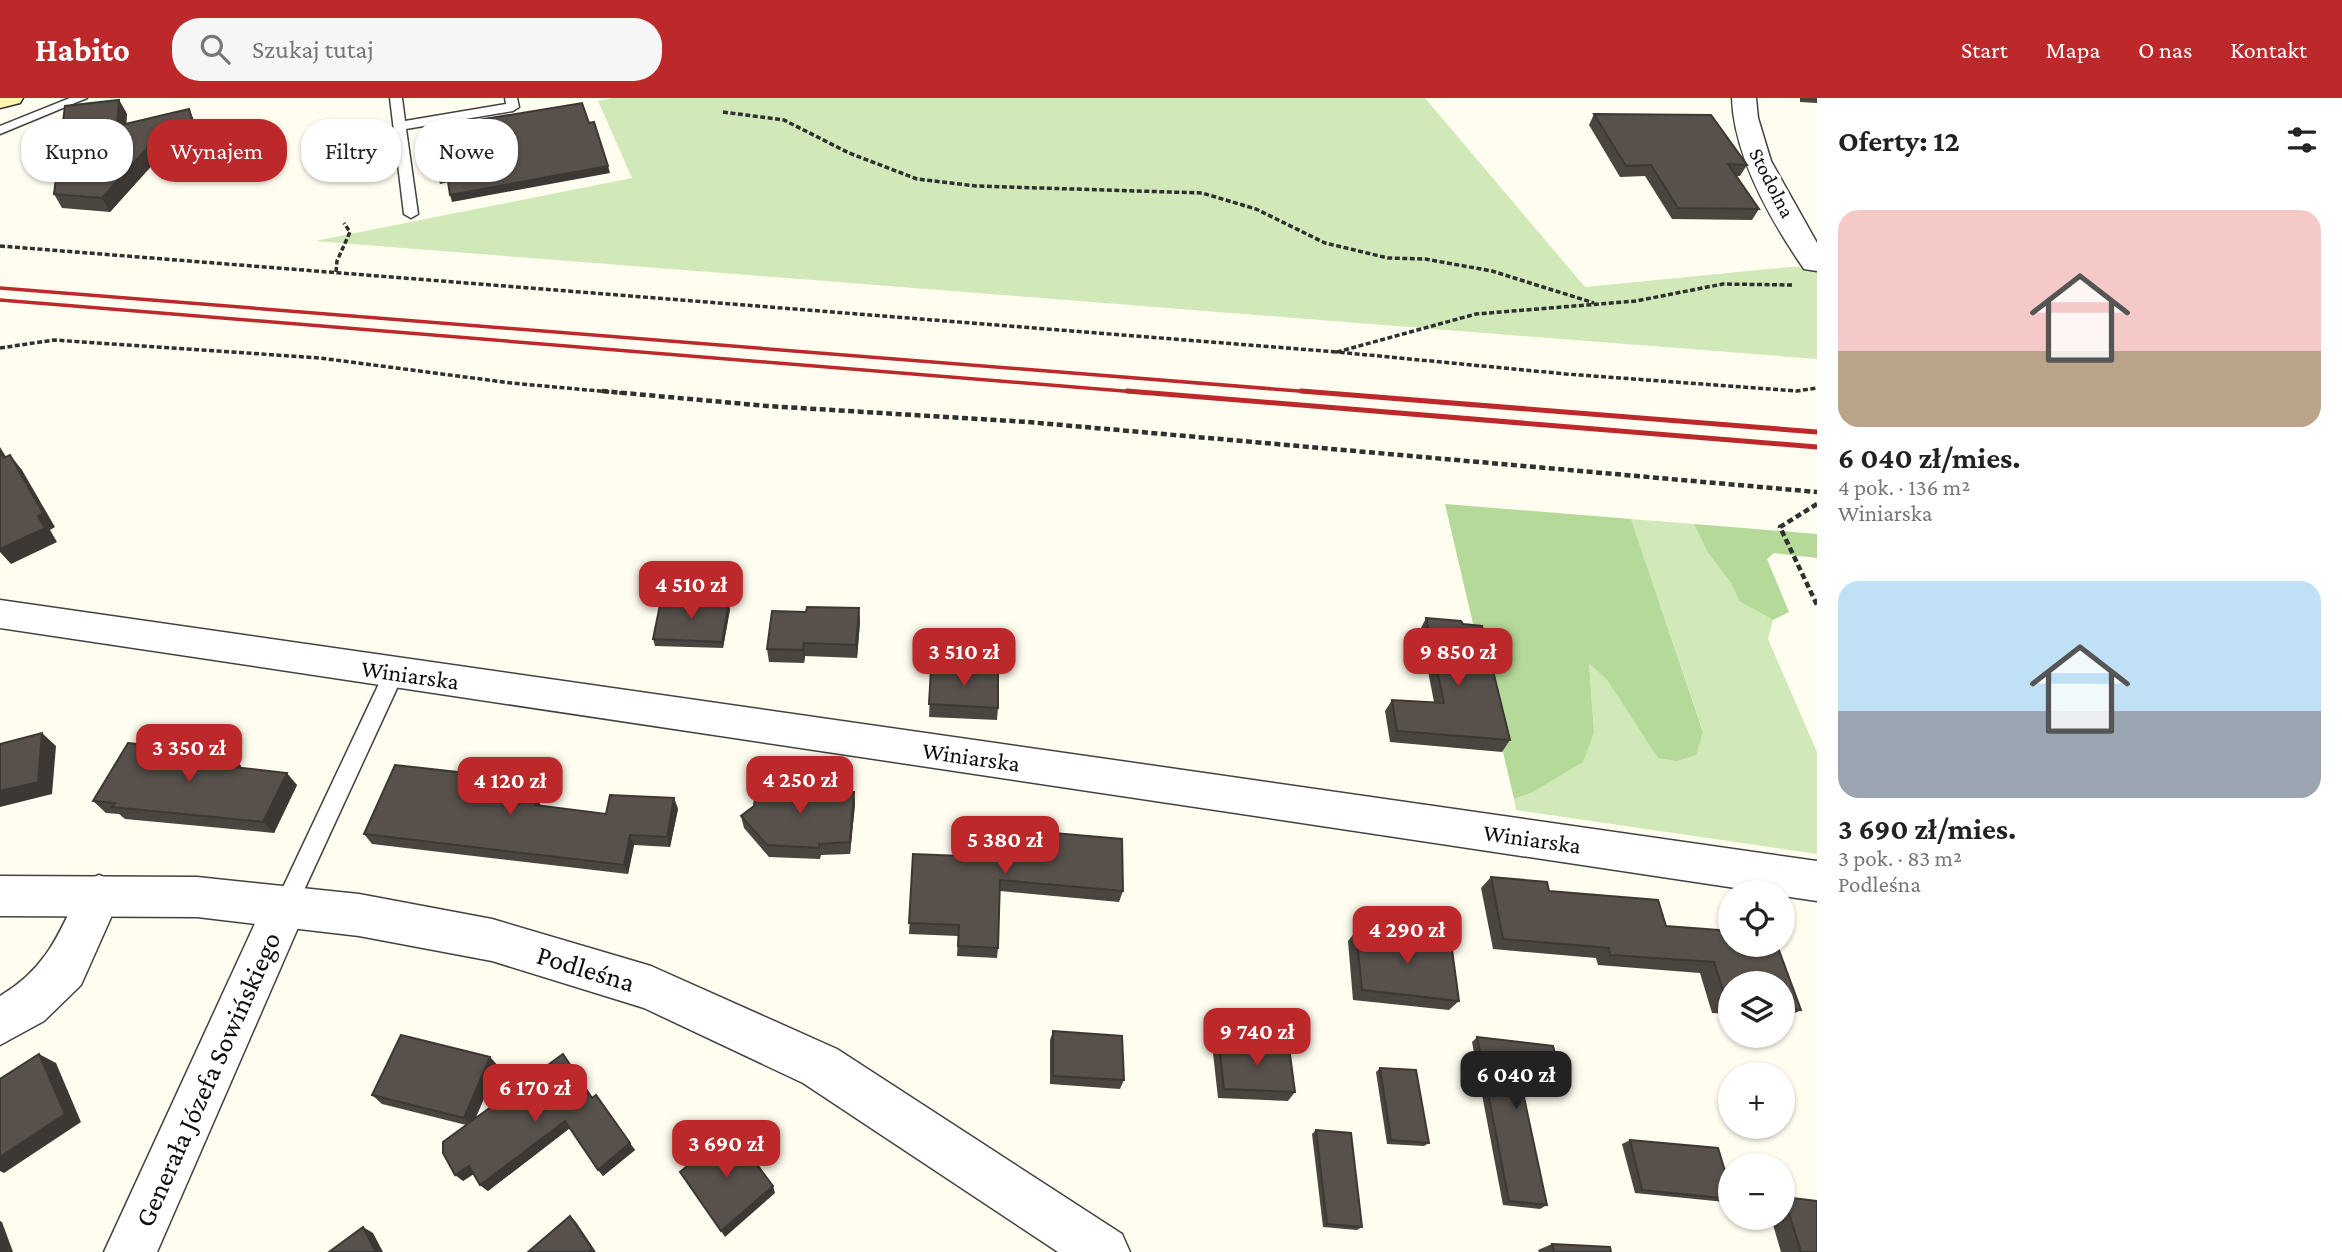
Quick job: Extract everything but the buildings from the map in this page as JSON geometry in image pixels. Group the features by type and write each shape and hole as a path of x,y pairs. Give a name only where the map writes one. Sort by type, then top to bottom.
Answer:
{"main road":[{"path":"0,101 11,98"}],"street":[{"name":"Stodolna","path":"1744,98 1749,137 1809,273"},
{"name":"Winiarska","path":"0,614 1817,881"},
{"path":"0,1022 28,1005 65,970 99,895"},
{"name":"Podleśna","path":"0,896 197,897 359,915 492,940 651,988 820,1066 1104,1252"},
{"name":"Generała Józefa Sowińskiego","path":"130,1252 285,907"}],"lane":[{"path":"0,130 81,98"},
{"path":"396,98 399,119"},
{"path":"401,126 513,107 510,98"},
{"path":"401,134 411,214"},
{"path":"285,907 394,673"}],"path":[{"path":"723,112 784,120 849,153 917,179 976,186 1202,193 1256,209 1325,243 1388,258 1425,259 1492,271 1598,304"},
{"path":"336,272 335,261 350,232 344,223"},
{"path":"0,246 1338,352 1566,374 1797,391 1817,388"},
{"path":"1338,352 1476,314 1636,301 1723,284 1766,286 1809,273"},
{"path":"0,348 54,340 320,359 511,383 713,401 1028,422 1817,492"},
{"path":"1817,504 1780,527 1817,605"}],"green space":[{"path":"613,98 1425,98 1585,287 1790,267 1817,267 1817,359 315,241 632,178 598,101"},
{"path":"1445,504 1631,519 1703,732 1696,755 1677,761 1658,758 1608,681 1589,663 1594,732 1583,762 1531,793 1514,799"},
{"path":"1631,519 1694,524 1708,553 1731,583 1739,601 1773,620 1768,639 1817,752 1817,854 1516,810 1514,799 1531,793 1594,732 1589,662 1608,681 1703,731"},
{"path":"1694,524 1817,534 1817,558 1774,553 1767,559 1789,612 1773,620 1739,601 1731,583 1708,553"}],"railway":[{"path":"0,288 1324,393"},
{"path":"0,300 1148,393"},
{"path":"1127,391 1817,447"},
{"path":"1301,391 1817,432"}]}
